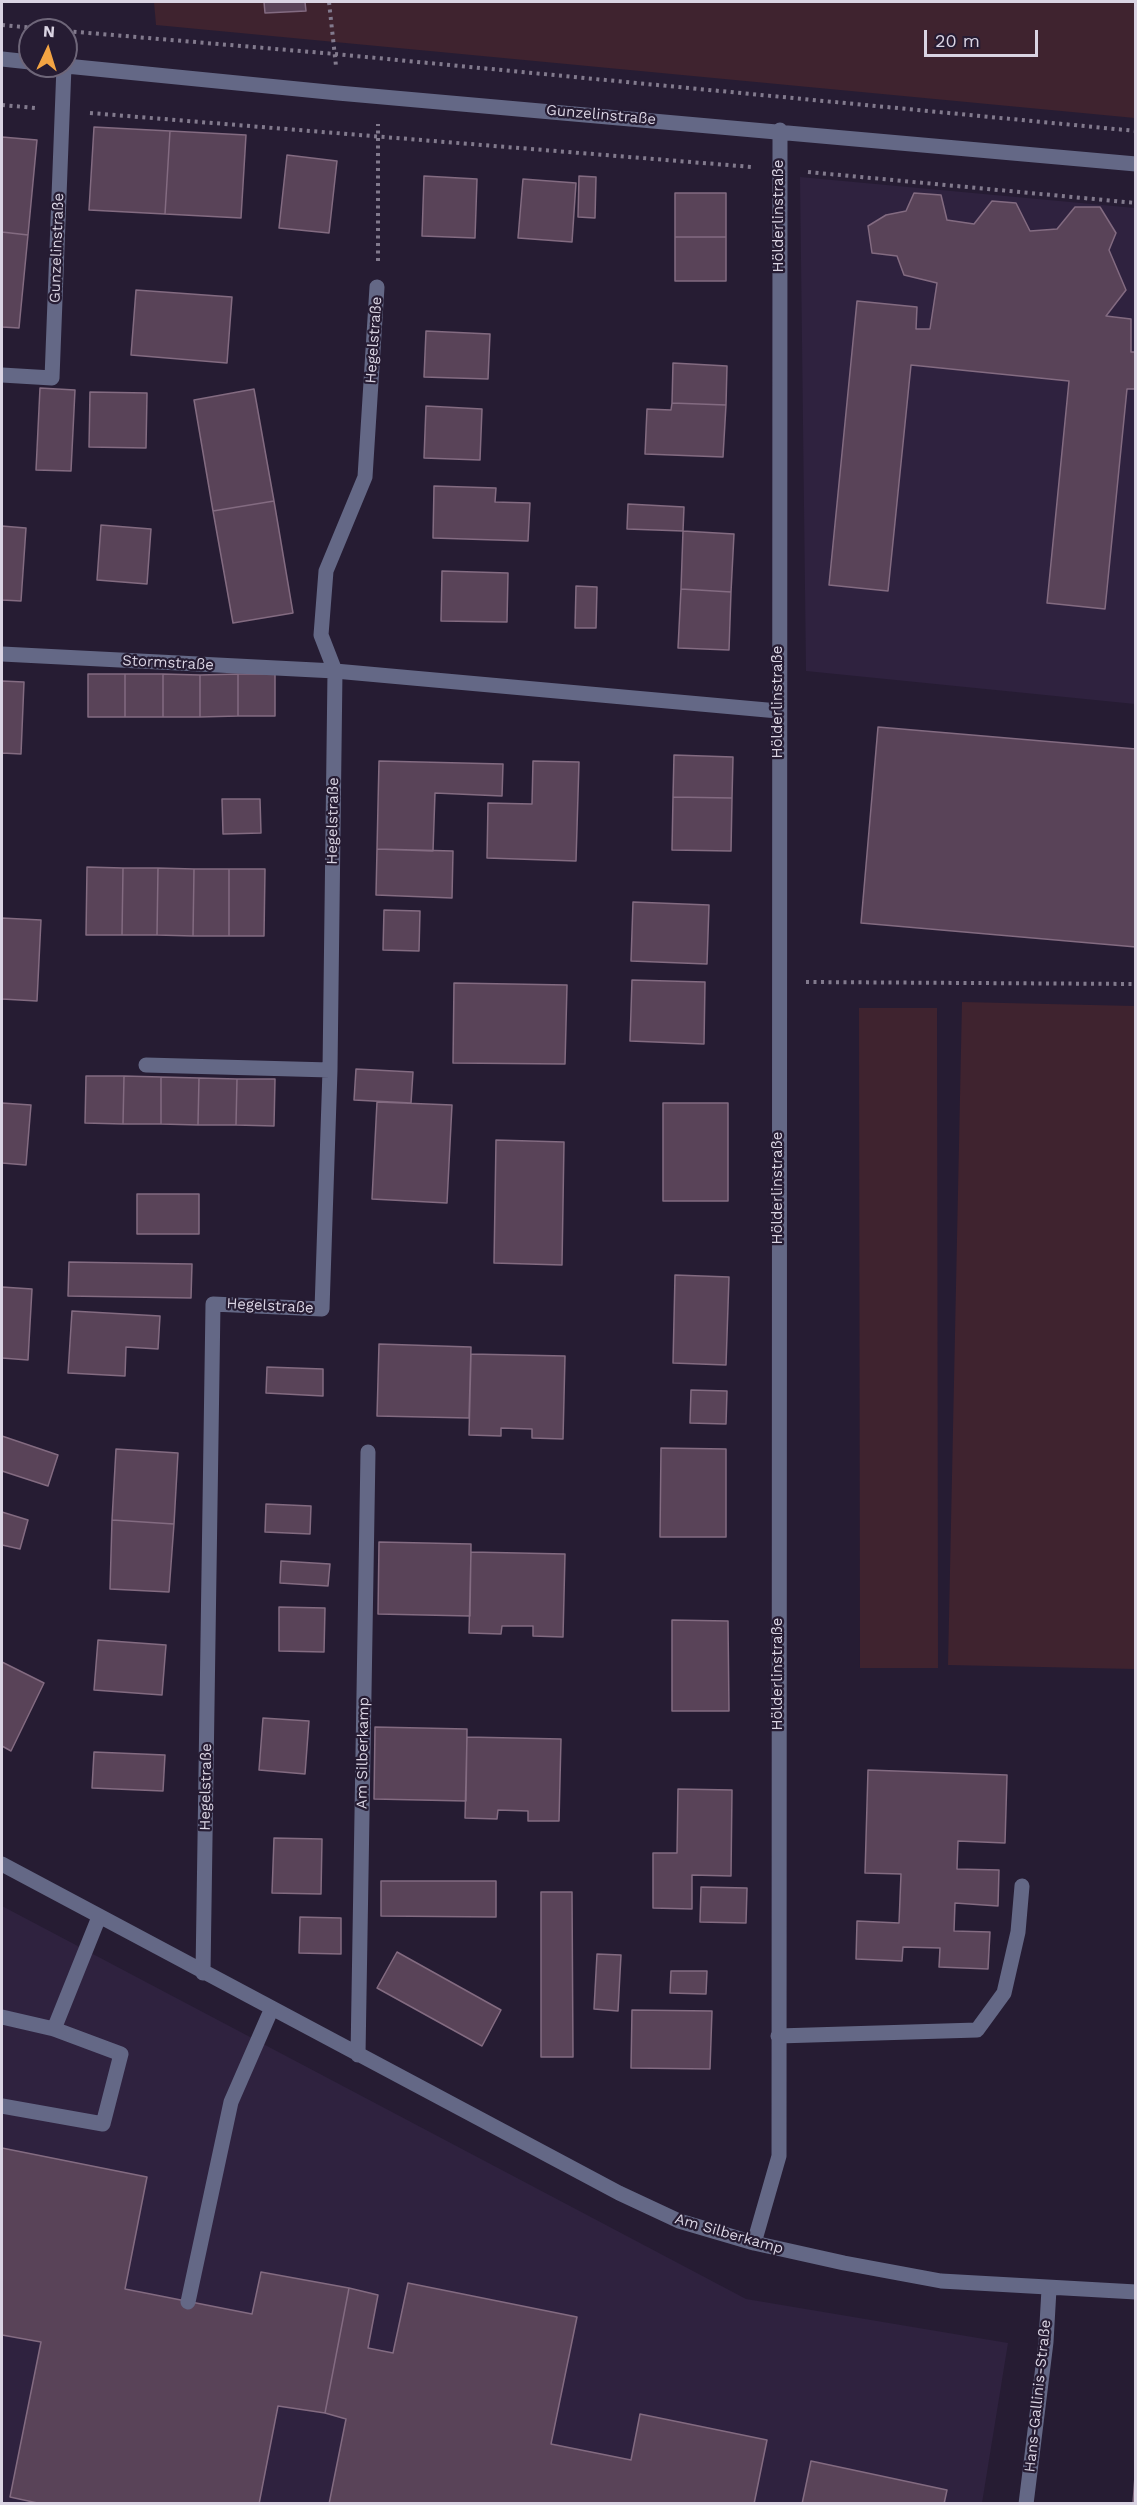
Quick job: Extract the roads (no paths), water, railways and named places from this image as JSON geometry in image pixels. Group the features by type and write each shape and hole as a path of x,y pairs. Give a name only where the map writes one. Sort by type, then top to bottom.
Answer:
{"street":[{"path":"2,60 18,61"},
{"name":"Gunzelinstraße","path":"78,67 378,97 780,130 1136,164"},
{"name":"Gunzelinstraße","path":"2,375 52,378 64,78"},
{"name":"Hölderlinstraße","path":"754,2243 779,2156 778,169 780,130"},
{"name":"Hegelstraße","path":"203,1973 213,1304 322,1309 330,1070 335,671 321,635 326,572 364,477 378,287"},
{"name":"Stormstraße","path":"2,654 335,671"},
{"path":"335,671 778,711"},
{"path":"146,1065 330,1070"},
{"name":"Am Silberkamp","path":"358,2055 368,1452"},
{"name":"Am Silberkamp","path":"2,1864 358,2055 679,2222 754,2243 941,2281 1049,2289 1136,2292"},
{"path":"778,2036 977,2031 1004,1993 1018,1932 1023,1886"},
{"path":"54,2029 99,1917"},
{"path":"188,2302 231,2102 272,2008"},
{"path":"2,2017 54,2029 122,2054 103,2124 2,2106"},
{"name":"Hans-Gallinis-Straße","path":"1026,2504 1046,2342 1049,2289"}]}
